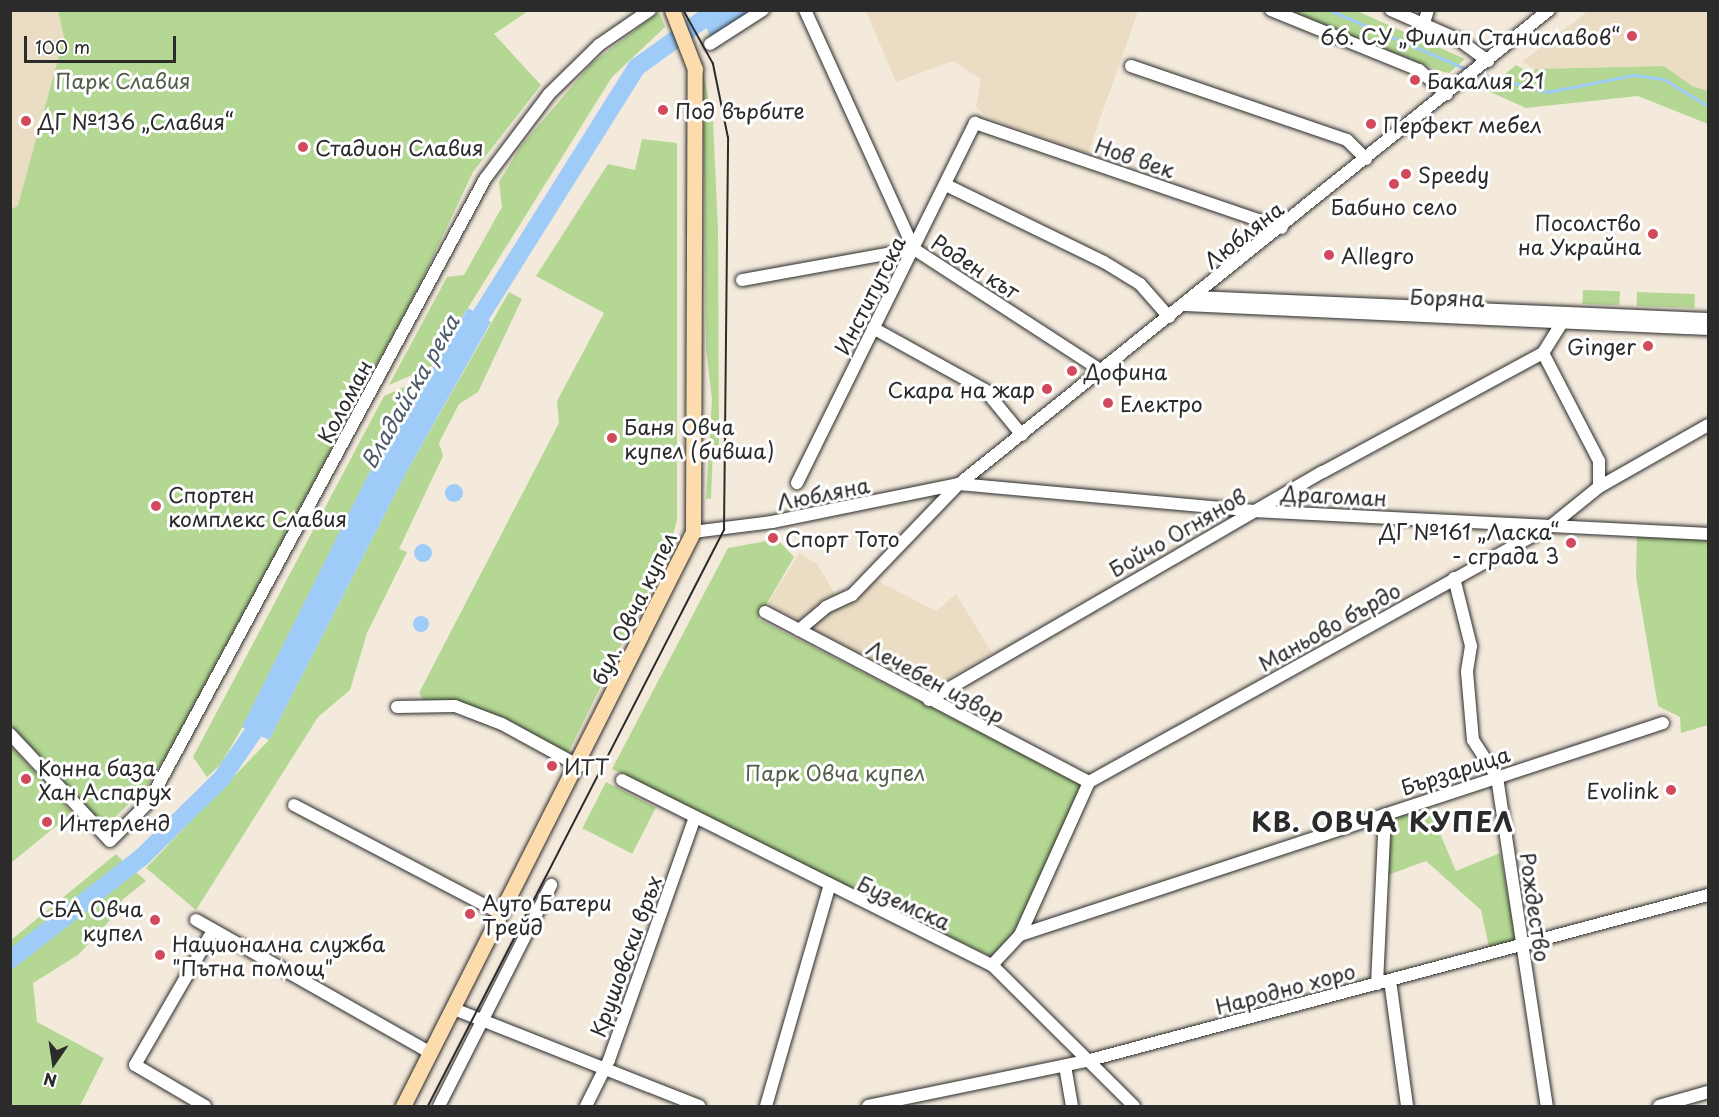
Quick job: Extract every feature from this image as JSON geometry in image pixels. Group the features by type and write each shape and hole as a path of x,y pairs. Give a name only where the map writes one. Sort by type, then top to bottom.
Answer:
{"main road":[{"name":"бул. Овча купел","path":"403,1107 579,766 693,532 692,51 673,13"}],"street":[{"name":"Коломан","path":"10,734 110,842 149,802 172,764 485,179 549,94 598,45 650,10"},
{"path":"710,44 763,10"},
{"path":"806,10 914,249"},
{"path":"1270,10 1419,70 1447,94"},
{"path":"1390,10 1424,23 1485,63"},
{"path":"1424,23 1428,10"},
{"name":"Любляна","path":"799,630 826,607 852,595 958,484 1282,228 1549,10"},
{"path":"1131,66 1347,140 1366,159"},
{"name":"Институтска","path":"797,483 975,123"},
{"name":"Нов век","path":"975,123 1282,228"},
{"path":"946,185 1104,262 1140,284 1169,317"},
{"name":"Роден кът","path":"742,280 914,249 1102,371"},
{"name":"Боряна","path":"1190,301 1708,319"},
{"name":"Боряна","path":"1190,301 1708,329"},
{"name":"Бойчо Огнянов","path":"929,700 1254,511 1543,353 1562,322"},
{"path":"873,328 985,390 1022,435"},
{"path":"1543,353 1599,460 1599,487"},
{"name":"Маньово бърдо","path":"1089,782 1552,525 1599,487 1708,425"},
{"name":"Любляна","path":"693,532 772,522 958,484"},
{"name":"Драгоман","path":"958,484 1254,511 1708,534"},
{"name":"Рождество","path":"1454,578 1471,646 1467,672 1473,740 1497,777 1547,1107"},
{"name":"Лечебен извор","path":"765,612 1089,782"},
{"path":"398,707 455,706 502,724 579,766"},
{"name":"Бързарица","path":"1020,935 1663,723"},
{"name":"Буземска","path":"622,780 829,888 992,965 1090,1060 1134,1107"},
{"path":"992,965 1020,935 1089,782"},
{"path":"294,805 502,914"},
{"path":"1377,984 1385,814"},
{"name":"Крушовски връх","path":"586,1107 603,1068 695,817"},
{"path":"439,1107 551,885"},
{"path":"766,1107 829,888"},
{"name":"Народно хоро","path":"874,1106 1090,1060 1708,895"},
{"path":"196,920 212,932 431,1053"},
{"path":"205,1107 135,1065 212,932"},
{"path":"1390,980 1407,1107"},
{"path":"454,1009 699,1107"},
{"path":"1065,1066 1072,1107"},
{"path":"1659,1107 1708,1092"}],"shaded area":[{"name":"ДГ №136 „Славия“","path":"11,11 58,11 64,37 18,205 11,210"},
{"path":"866,11 1138,11 1088,153 989,118 976,107 981,79 953,61 896,82"},
{"name":"66. СУ „Филип Станиславов“","path":"1588,11 1708,11 1708,91 1692,86 1664,66 1535,69 1522,62"},
{"path":"799,553 817,564 838,599 876,580 936,611 956,594 992,653 926,691 768,603"}],"green space":[{"name":"Спортен комплекс Славия","path":"58,11 528,11 494,34 541,85 473,172 419,286 166,757 147,786 105,827 11,725 11,210 18,205 64,37"},
{"path":"1288,11 1357,11 1465,59 1449,73 1440,71"},
{"path":"659,12 665,27 612,77 431,367 389,385 447,277 464,275 502,207 499,182 521,146 591,64"},
{"path":"1516,65 1532,74 1535,69 1664,66 1692,86 1708,91 1708,124 1638,96 1526,108 1486,90"},
{"path":"703,73 713,121 718,230 719,446 713,449 711,499 706,498 712,400 706,348"},
{"path":"642,139 677,143 677,520 670,546 567,755 503,720 425,703 419,693 559,423 557,401 604,313 536,276 608,164 635,170"},
{"path":"1583,290 1620,291 1619,305 1583,304"},
{"path":"509,292 522,299 478,392 459,404 439,443 443,456 399,549 407,552 367,633 350,690 318,717 196,910 146,868 269,740 406,473"},
{"path":"1637,292 1695,294 1694,308 1637,306"},
{"path":"424,378 367,477 276,669 221,764 207,777 193,757 384,396"},
{"path":"1637,531 1708,534 1708,725 1681,733 1680,717 1658,706 1636,577"},
{"name":"Парк Овча купел","path":"777,539 794,557 758,619 1083,785 1016,932 993,957 829,882 612,769 728,548"},
{"name":"Конна база Хан Аспарух","path":"10,745 72,813 11,863 10,863"},
{"path":"606,782 656,807 632,854 582,828"},
{"path":"1426,801 1456,871 1500,853 1516,940 1489,947 1481,910 1426,861 1388,875 1391,812"},
{"path":"116,854 124,862 11,952 11,940"},
{"path":"136,872 146,881 122,900 123,906 78,955 33,983 37,1022 104,1058 80,1106 11,1106 11,967"}],"water":[{"path":"700,11 751,11 710,37"},
{"path":"468,308 491,322 406,473 269,740 242,727 367,477"},
{"path":"454,484 462,489 463,493 458,501 454,502 446,497 445,493 450,485"},
{"path":"423,544 431,549 432,553 427,561 423,562 415,557 414,553 419,545"},
{"path":"418,616 424,616 429,624 427,630 418,632 413,627 413,621"}],"waterway":[{"name":"Владайска река","path":"468,336 637,67 716,10"},
{"path":"1329,10 1468,70"},
{"path":"1477,73 1547,92 1634,75 1663,79 1708,106"},
{"name":"Владайска река","path":"10,960 142,857 222,778 267,712"}],"tram line":[{"path":"428,1106 724,530 728,138 713,64 683,10"}],"place":[{"name":"66. СУ „Филип Станиславов“","path":"1632,36"},
{"name":"Бакалия 21","path":"1415,80"},
{"name":"Под върбите","path":"663,110"},
{"name":"ДГ №136 „Славия“","path":"26,121"},
{"name":"Перфект мебел","path":"1371,124"},
{"name":"Стадион Славия","path":"303,147"},
{"name":"Speedy","path":"1406,174"},
{"name":"Бабино село","path":"1394,184"},
{"name":"Посолство на Украйна","path":"1653,234"},
{"name":"Allegro","path":"1329,255"},
{"name":"Ginger","path":"1648,346"},
{"name":"Дофина","path":"1072,371"},
{"name":"Скара на жар","path":"1047,389"},
{"name":"Електро","path":"1108,403"},
{"name":"Баня Овча купел (бивша)","path":"612,438"},
{"name":"Спортен комплекс Славия","path":"156,506"},
{"name":"Спорт Тото","path":"773,538"},
{"name":"ДГ №161 „Ласка“ - сграда 3","path":"1571,543"},
{"name":"ИТТ","path":"552,766"},
{"name":"Конна база Хан Аспарух","path":"26,779"},
{"name":"Evolink","path":"1671,790"},
{"name":"Интерленд","path":"47,822"},
{"name":"Ауто Батери Трейд","path":"470,914"},
{"name":"СБА Овча купел","path":"155,920"},
{"name":"Национална служба \"Пътна помощ\"","path":"160,955"}],"district":[{"name":"КВ. ОВЧА КУПЕЛ","path":"1383,821"}],"park label":[{"name":"Парк Славия","path":"123,80"}]}
